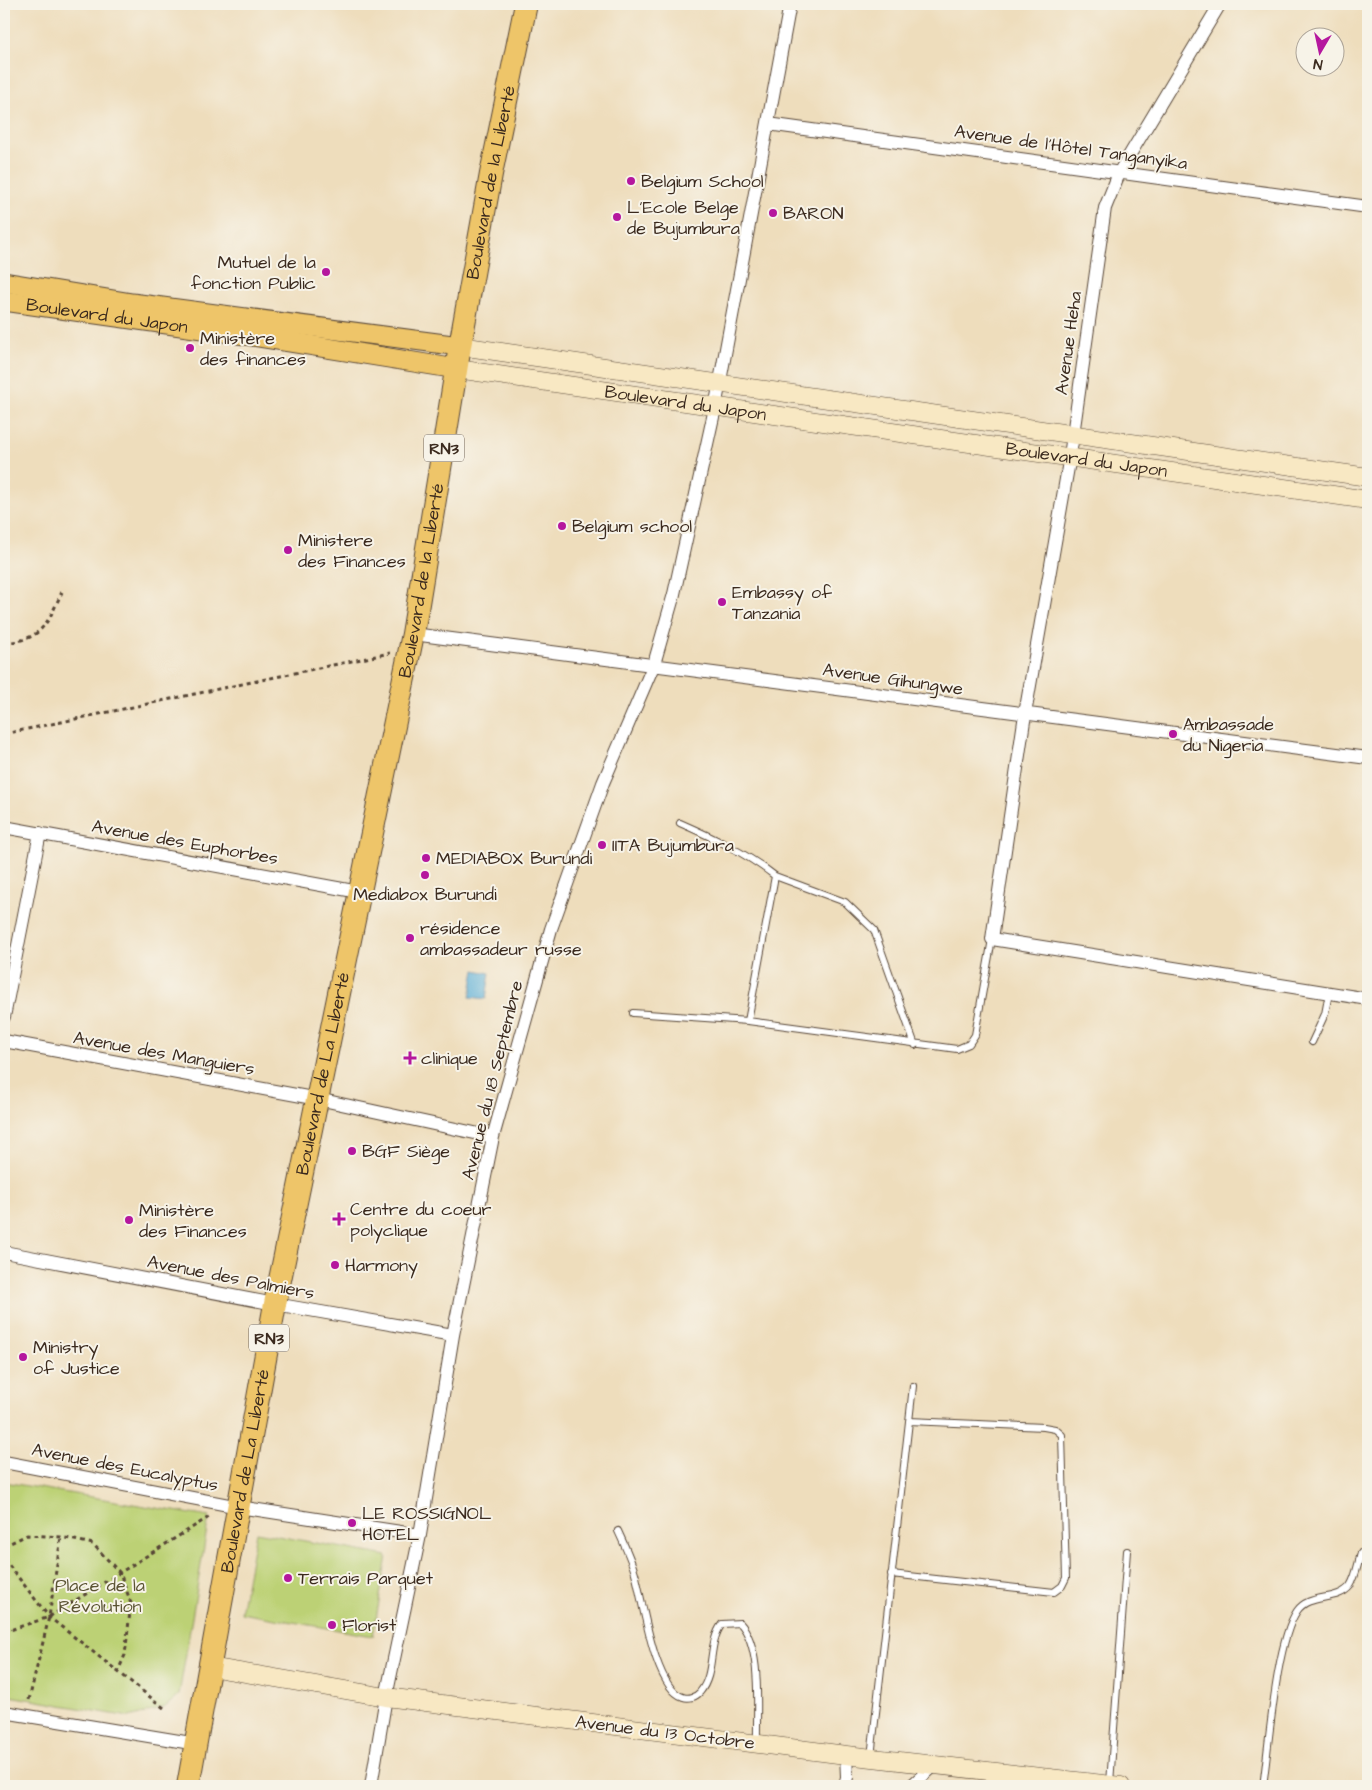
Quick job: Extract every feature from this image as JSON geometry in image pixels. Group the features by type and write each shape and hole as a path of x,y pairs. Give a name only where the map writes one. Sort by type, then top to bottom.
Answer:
{"highway":[{"name":"Boulevard de la Liberté","path":"359,892 411,641 460,346 526,4"},
{"name":"Boulevard de La Liberté","path":"188,1786 274,1304 318,1099 359,892"}],"main road":[{"name":"Boulevard du Japon","path":"4,282 132,303 719,382 1368,477"},
{"path":"44,308 47,289"},
{"name":"Boulevard du Japon","path":"4,301 259,337 715,408 1070,456 1368,500"},
{"name":"Avenue du 13 Octobre","path":"210,1668 386,1697 846,1756 936,1764 1114,1786"}],"street":[{"name":"Avenue du 18 Septembre","path":"371,1786 386,1697 420,1535 453,1335 493,1137 551,929 603,783 654,664 674,594 715,408 790,4"},
{"name":"Avenue Heha","path":"992,939 1025,714 1070,456 1105,208 1120,172 1220,4"},
{"name":"Avenue de l'Hôtel Tanganyika","path":"768,124 1368,207"},
{"name":"Avenue Gihungwe","path":"411,641 654,664 1368,758"},
{"name":"Avenue des Euphorbes","path":"4,827 359,892"},
{"path":"4,1017 40,833"},
{"path":"992,939 1368,999"},
{"name":"Avenue des Manguiers","path":"4,1041 318,1099 493,1137"},
{"name":"Avenue des Palmiers","path":"4,1252 274,1304 453,1335"},
{"name":"Avenue des Eucalyptus","path":"4,1462 239,1507 420,1535"},
{"path":"4,1712 196,1744"},
{"path":"845,1786 847,1777 846,1756"},
{"path":"911,1786 936,1764"}],"lane":[{"path":"680,823 729,845 755,860 775,876 845,902 874,930 915,1045"},
{"path":"748,1021 775,876"},
{"path":"633,1013 748,1021 915,1045 957,1049 969,1044 975,1035 992,939"},
{"path":"1312,1042 1325,1014 1329,993"},
{"path":"871,1758 913,1386"},
{"path":"891,1574 1054,1592 1062,1586 1066,1578 1062,1434 1055,1429 1044,1427 909,1420"},
{"path":"618,1531 634,1570 653,1651 662,1674 670,1688 677,1695 685,1698 694,1696 701,1691 708,1676 716,1633 722,1624 740,1623 747,1631 753,1651 757,1744"},
{"path":"1114,1786 1127,1551"},
{"path":"1263,1786 1279,1669 1290,1623 1298,1609 1311,1601 1342,1594 1351,1584 1361,1553"}],"path":[{"path":"4,643 31,638 45,627 62,592"},
{"path":"4,734 411,641"},
{"path":"4,1632 49,1617 210,1518"},
{"path":"4,1546 27,1535 61,1537 93,1544 120,1573 132,1604 125,1654 118,1671"},
{"path":"29,1700 49,1617 61,1537"},
{"path":"4,1559 49,1617 164,1708"}],"green space":[{"name":"Place de la Révolution","path":"4,1482 209,1517 179,1695 164,1708 129,1717 4,1695"},
{"path":"256,1532 387,1556 373,1636 241,1613"}],"water":[{"path":"475,970 490,973 486,999 470,997"}],"place":[{"name":"Belgium School","path":"631,181"},
{"name":"BARON","path":"773,213"},
{"name":"L'Ecole Belge de Bujumbura","path":"617,217"},
{"name":"Mutuel de la fonction Public","path":"326,272"},
{"name":"Ministère des finances","path":"190,348"},
{"name":"Belgium school","path":"562,526"},
{"name":"Ministere des Finances","path":"288,550"},
{"name":"Embassy of Tanzania","path":"722,602"},
{"name":"Ambassade du Nigeria","path":"1173,734"},
{"name":"IITA Bujumbura","path":"602,845"},
{"name":"MEDIABOX Burundi","path":"426,858"},
{"name":"Mediabox Burundi","path":"425,875"},
{"name":"résidence ambassadeur russe","path":"410,938"},
{"name":"clinique","path":"410,1058"},
{"name":"BGF Siège","path":"352,1151"},
{"name":"Centre du coeur polyclique","path":"339,1219"},
{"name":"Ministère des Finances","path":"129,1220"},
{"name":"Harmony","path":"335,1265"},
{"name":"Ministry of Justice","path":"23,1357"},
{"name":"LE ROSSIGNOL HOTEL","path":"352,1523"},
{"name":"Terrais Parquet","path":"288,1578"},
{"name":"Florist","path":"332,1625"}]}
